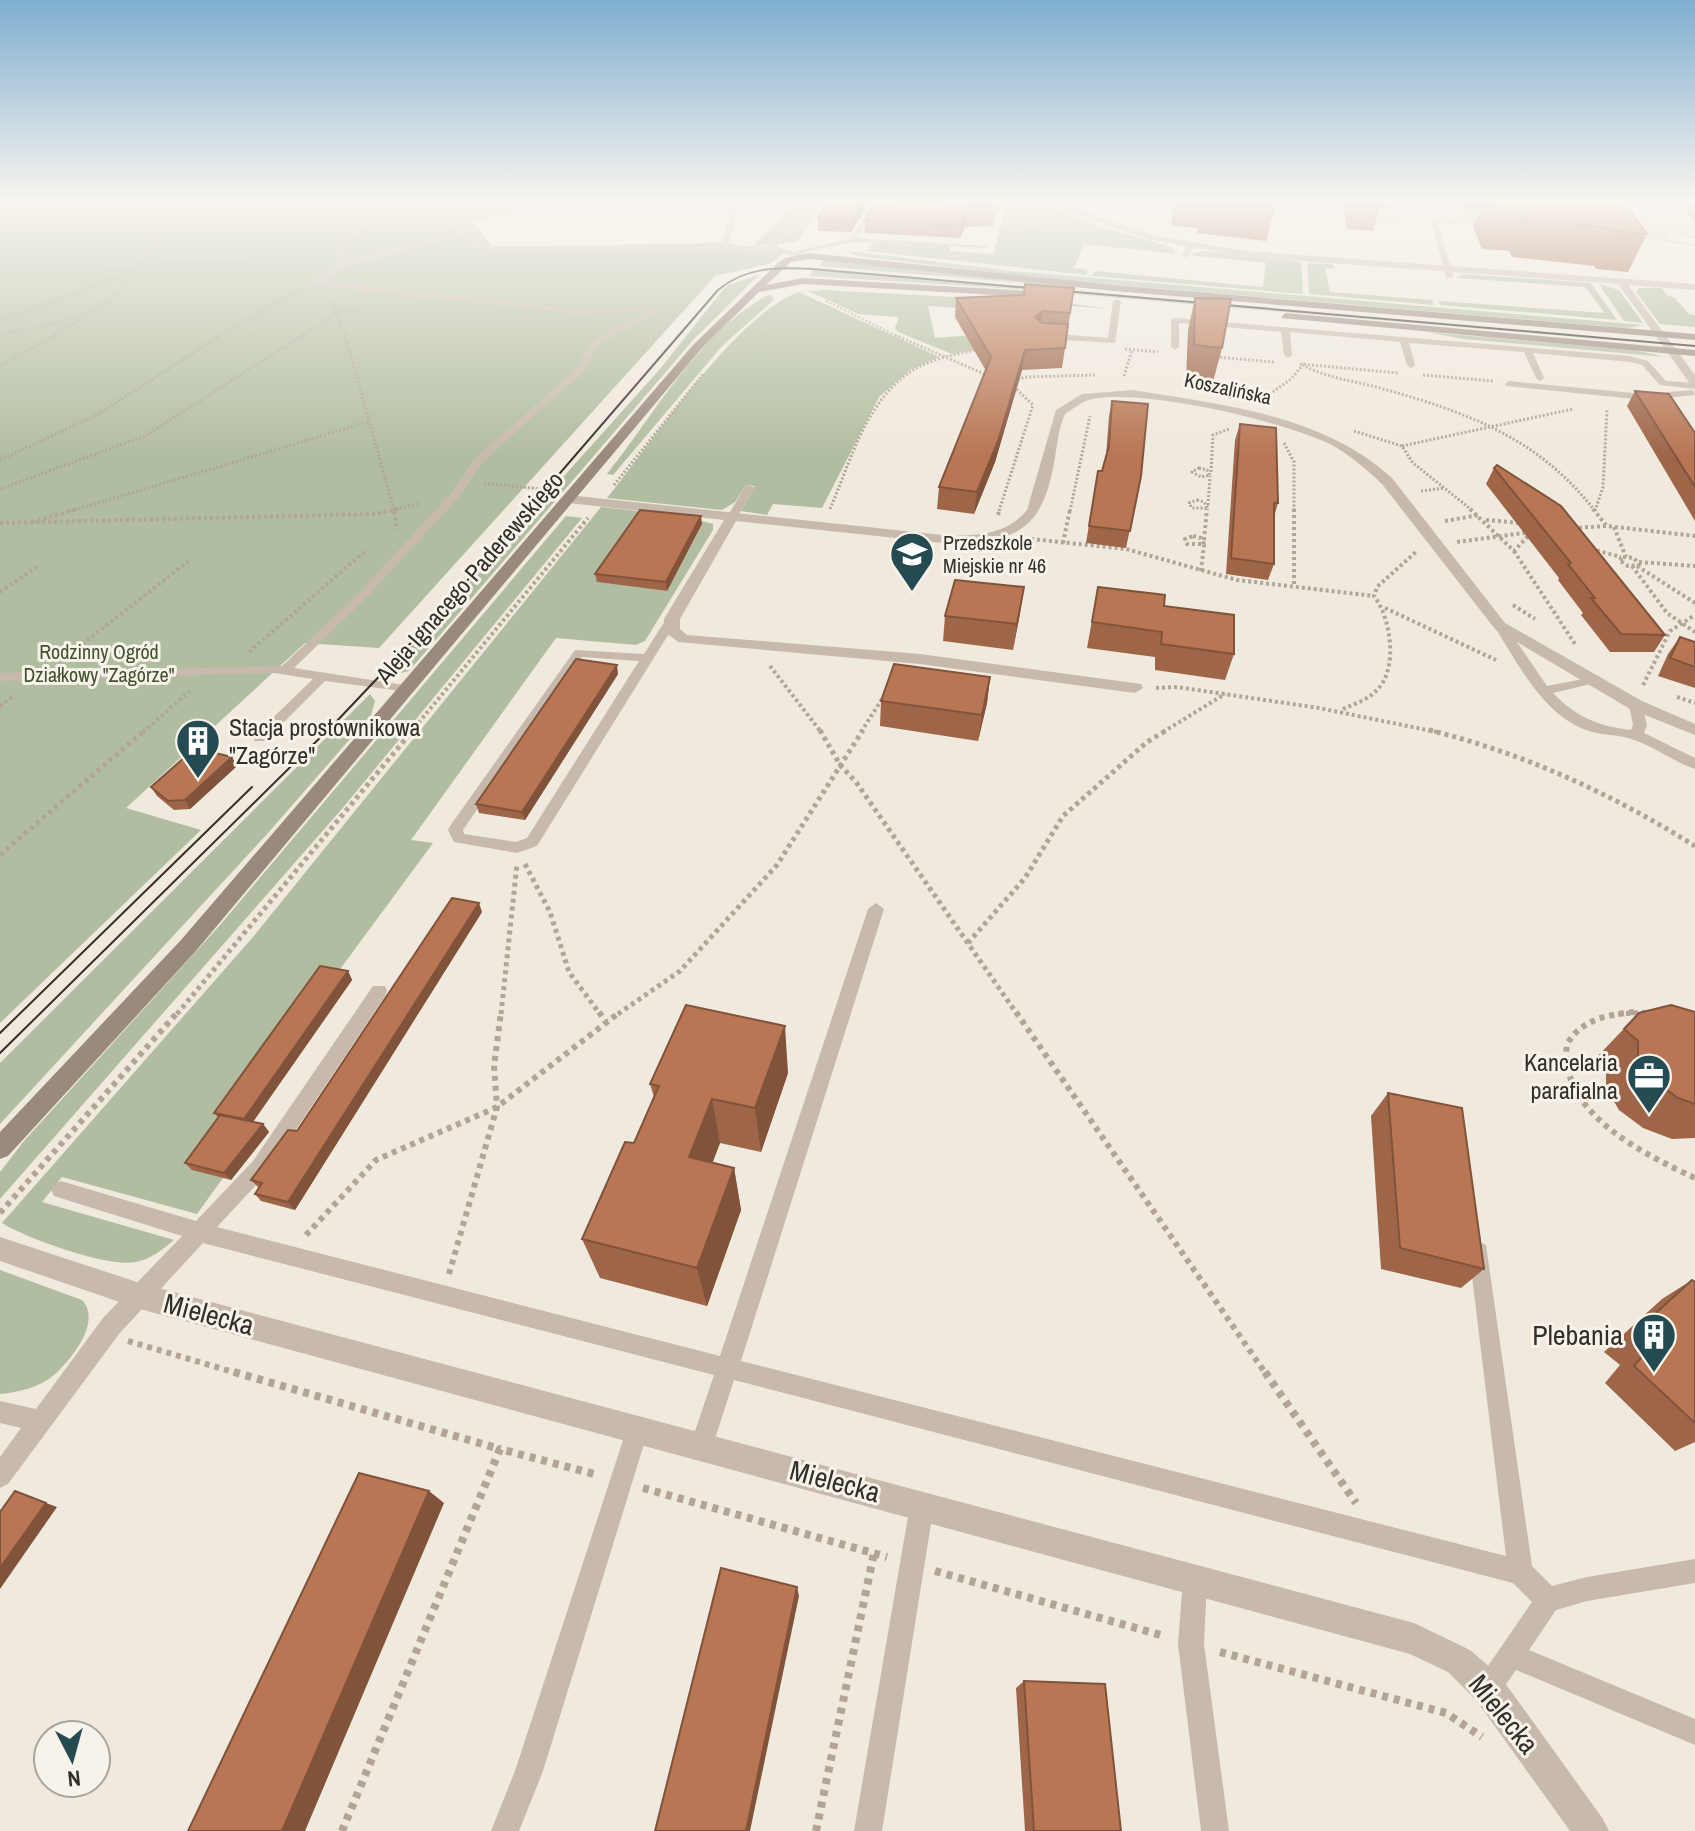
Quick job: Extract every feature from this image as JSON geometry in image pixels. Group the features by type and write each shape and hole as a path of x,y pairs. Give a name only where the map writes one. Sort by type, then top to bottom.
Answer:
{"street":[{"name":"Aleja Ignacego Paderewskiego","path":"0,1148 188,946 697,347 759,285"},
{"path":"753,291 781,285"},
{"path":"879,285 1041,295"},
{"path":"1098,285 1695,337"},
{"path":"1624,285 1695,384"},
{"path":"1667,285 1695,287"},
{"path":"1102,300 1131,302"},
{"path":"1267,315 1695,353"},
{"name":"Koszalińska","path":"563,505 600,502 952,540 991,539 1013,533 1029,521 1037,508 1060,412 1086,396 1133,393 1257,415 1333,441 1370,465 1387,481 1500,626 1636,705 1695,730"},
{"path":"732,517 672,619 672,631 683,639 897,657 1135,688"},
{"name":"Mielecka","path":"0,1249 140,1296 1414,1639 1459,1661 1488,1688 1591,1831"}],"lane":[{"path":"285,670 455,495 478,461 581,369 591,347 614,331 661,309 576,311 340,285"},
{"path":"1040,336 1112,341 1117,301"},
{"path":"1204,309 1204,322"},
{"path":"1175,347 1175,320 1639,360 1663,383 1695,384"},
{"path":"1285,329 1288,355"},
{"path":"1404,340 1411,365"},
{"path":"1527,350 1540,378"},
{"path":"1509,384 1614,396 1657,397 1695,393"},
{"path":"732,517 750,487"},
{"path":"647,658 579,653 455,830 459,838 517,848 532,842 672,619"},
{"path":"1500,626 1533,675 1565,712 1585,725 1636,735 1695,764"},
{"path":"0,677 223,668 285,670 404,689"},
{"path":"260,738 323,676"},
{"path":"1547,690 1594,679"},
{"path":"1636,705 1640,725 1636,735"},
{"path":"702,1446 876,909"},
{"path":"0,1476 104,1334 260,1167 379,991"},
{"path":"61,1190 199,1232 444,1292 1520,1572 1548,1600"},
{"path":"1477,1232 1520,1572"},
{"path":"0,1412 39,1421"},
{"path":"505,1831 529,1771 638,1428"},
{"path":"868,1831 922,1505"},
{"path":"1488,1688 1548,1600 1587,1589 1695,1571"},
{"path":"1195,1580 1191,1644 1215,1831"},
{"path":"1511,1655 1695,1732"}],"path":[{"path":"0,318 29,311 94,285"},
{"path":"0,366 80,322 127,285"},
{"path":"0,460 64,433 114,406 289,294 311,285"},
{"path":"801,285 800,289 951,362 999,379"},
{"path":"0,334 60,321 107,303"},
{"path":"0,489 145,436 339,312 366,307"},
{"path":"339,312 394,510 402,551"},
{"path":"1124,376 1132,350"},
{"path":"0,1213 190,999 711,364"},
{"path":"1262,399 1291,379 1303,365 1453,410 1553,464 1607,526"},
{"path":"1015,465 1033,405 1009,383 1025,377 1085,375"},
{"path":"1352,430 1402,446 1491,429 1614,396"},
{"path":"1595,511 1600,503 1607,459 1606,413 1614,396"},
{"path":"1063,543 1073,485 1080,476 1092,406"},
{"path":"23,525 368,422"},
{"path":"1201,571 1213,435 1234,427"},
{"path":"1282,438 1294,462 1294,586"},
{"path":"1402,446 1413,463 1503,535 1575,644"},
{"path":"1412,475 1413,463"},
{"path":"466,482 559,491 543,509 563,505 590,515"},
{"path":"1417,483 1429,501"},
{"path":"1421,491 1445,488"},
{"path":"0,525 375,514 455,495"},
{"path":"1437,511 1471,552"},
{"path":"1445,521 1480,515"},
{"path":"1486,520 1532,524"},
{"path":"1564,529 1607,526 1695,536"},
{"path":"1614,527 1623,557 1621,562 1695,566"},
{"path":"1417,551 1435,544 1543,531"},
{"path":"1514,551 1532,532"},
{"path":"1042,540 1126,549 1201,571 1374,596 1384,608 1533,675"},
{"path":"1069,550 1071,544"},
{"path":"1588,548 1623,557 1695,603"},
{"path":"0,855 364,552"},
{"path":"1374,596 1377,587 1411,556"},
{"path":"0,706 190,560"},
{"path":"1636,565 1679,626 1695,632"},
{"path":"0,592 38,566"},
{"path":"1506,596 1515,607 1539,622"},
{"path":"1342,710 1380,690 1388,677 1391,664 1384,608"},
{"path":"1633,679 1644,686 1670,631 1695,615"},
{"path":"1563,636 1586,651"},
{"path":"755,647 815,721 840,765 856,782 1362,1513 1364,1532"},
{"path":"289,1253 376,1160 497,1107 606,1022 680,971 777,865 887,691 897,657"},
{"path":"1135,688 1177,687 1342,710 1497,749 1550,767 1626,804 1695,846"},
{"path":"968,943 1025,878 1063,816 1147,742 1225,694"},
{"path":"517,848 550,912 569,972 606,1022"},
{"path":"444,1292 497,1107 494,1066 515,909 517,848"},
{"path":"1656,1014 1644,1011 1617,1014 1582,1024 1567,1044 1565,1065 1579,1093 1602,1121 1639,1152 1695,1178"},
{"path":"104,1334 500,1449"},
{"path":"816,1831 874,1553"}],"green space":[{"name":"Rodzinny Ogród Działkowy \"Zagórze\"","path":"0,285 706,285 379,648 305,643 126,808 201,830 0,1023"},
{"path":"748,285 695,338 409,671 384,677 660,369 726,286"},
{"path":"962,285 991,285 1660,344"},
{"path":"1054,285 1074,285 1158,294"},
{"path":"1123,285 1181,285 1644,325 1628,328"},
{"path":"1203,285 1247,285 1302,285 1303,294"},
{"path":"1308,285 1329,285 1330,292 1432,300 1434,305 1309,294"},
{"path":"1563,285 1593,285 1617,320 1440,305 1439,301 1605,313 1585,287"},
{"path":"1600,285 1619,290 1643,323 1624,321"},
{"path":"1639,288 1661,288 1668,296 1674,297 1689,314 1695,315 1695,327 1660,324 1636,292"},
{"path":"808,291 1067,303 1109,309 1024,302 1022,312 928,306 935,338 1024,331 1068,343 1025,341 952,354 898,332 895,328 899,317 858,314"},
{"path":"799,292 939,357 910,370 879,397 822,508 773,504 767,515 741,511 755,486 746,485 735,502 722,510 607,498 722,353 774,305"},
{"path":"770,294 774,300 722,346 613,475 607,474 700,351 721,329"},
{"path":"1426,332 1634,350 1666,357 1464,339"},
{"path":"601,507 656,513 598,582 667,591 702,525 687,517 713,524 713,530 645,641 636,645 556,638 411,840 433,843 193,1169 223,1178 197,1214 62,1177 42,1202 174,1240 147,1259 123,1263 68,1250 2,1223 253,937"},
{"path":"566,516 582,518 341,810 0,1199 0,1172 24,1141 220,925"},
{"path":"370,694 375,701 371,715 268,833 0,1124 0,1063"},
{"path":"0,1270 82,1300 89,1318 76,1350 54,1375 28,1389 0,1394"}],"building":[{"path":"1025,285 1074,288 1070,313 1043,311 1035,317 1042,323 1068,324 1065,348 1025,350 998,441 977,492 939,487 991,357 956,298 1024,295"},
{"path":"1195,298 1231,299 1222,348 1194,345"},
{"path":"1635,391 1669,394 1695,433 1695,487"},
{"path":"1112,401 1148,404 1141,476 1130,531 1089,526 1098,471 1102,471 1109,446"},
{"path":"1240,424 1276,428 1278,503 1274,503 1274,564 1231,558"},
{"path":"1497,465 1561,506 1665,635 1621,634 1591,598 1595,598 1568,564 1571,563 1494,468"},
{"path":"640,510 701,516 666,582 595,574"},
{"path":"955,580 1024,587 1017,624 945,616"},
{"path":"1098,587 1165,595 1164,606 1234,615 1234,654 1161,644 1162,632 1092,622"},
{"path":"1680,637 1695,642 1695,667 1670,658"},
{"path":"576,659 617,665 522,812 476,804"},
{"path":"894,664 990,677 982,715 881,701"},
{"path":"195,748 232,757 185,800 168,801 151,787"},
{"path":"452,898 479,903 288,1202 255,1194 262,1183 251,1180 288,1130 297,1131"},
{"path":"320,966 348,971 244,1119 214,1113"},
{"path":"686,1005 785,1026 755,1108 712,1099 689,1157 734,1168 697,1268 582,1239 625,1142 634,1143 659,1086 650,1084"},
{"path":"1671,1005 1695,1012 1695,1104 1678,1098 1652,1079 1638,1057 1638,1041 1624,1029 1639,1013"},
{"path":"1388,1093 1462,1108 1484,1269 1400,1248"},
{"path":"220,1115 263,1124 224,1173 185,1163"},
{"path":"1692,1280 1695,1282 1695,1423 1634,1366 1650,1347 1633,1334"},
{"path":"359,1473 429,1491 282,1831 188,1831"},
{"path":"15,1491 46,1503 0,1568 0,1512"},
{"path":"721,1568 797,1587 746,1831 655,1831"},
{"path":"1024,1681 1105,1684 1121,1831 1034,1831"}],"tram line":[{"path":"0,1053 335,723 441,611 724,285"},
{"path":"1001,285 1695,346"},
{"path":"0,1033 252,787"}],"place":[{"name":"Przedszkole Miejskie nr 46","path":"912,593"},
{"name":"Stacja prostownikowa \"Zagórze\"","path":"198,780"},
{"name":"Kancelaria parafialna","path":"1649,1115"},
{"name":"Plebania","path":"1654,1374"}]}
